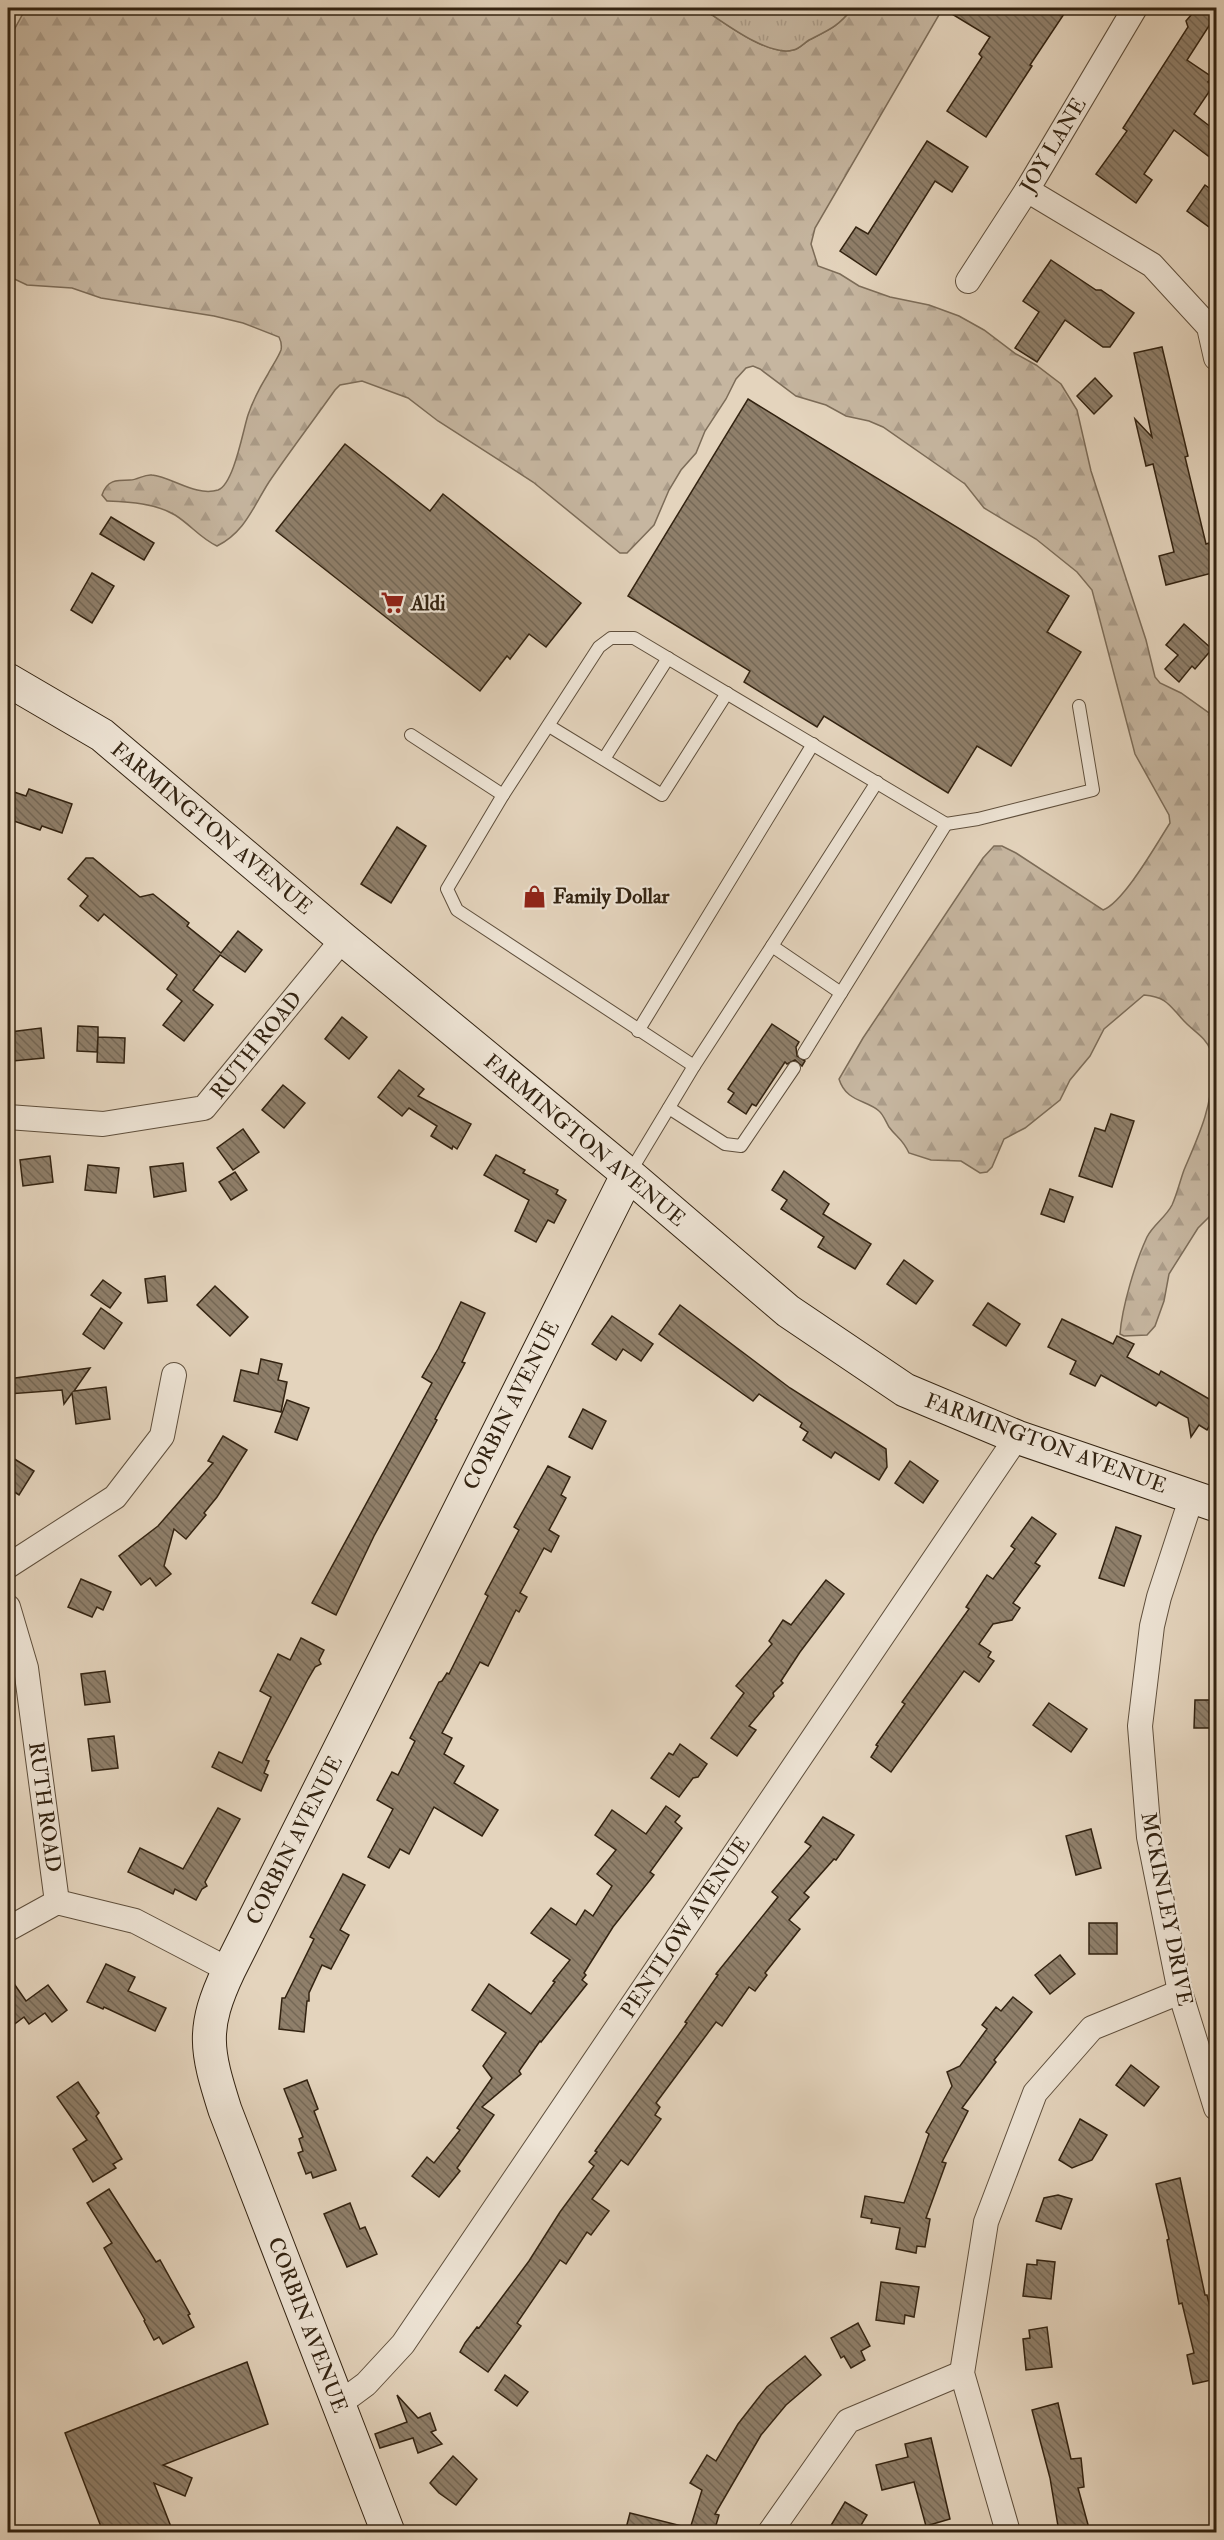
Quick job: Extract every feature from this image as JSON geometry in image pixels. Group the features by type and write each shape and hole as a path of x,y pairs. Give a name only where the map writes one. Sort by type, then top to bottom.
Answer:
{"main road":[{"name":"FARMINGTON AVENUE","path":"8,680 102,735 343,939 628,1174 788,1311 905,1390 1017,1437 1210,1502"},
{"name":"CORBIN AVENUE","path":"388,2532 225,2110 212,2068 209,2044 210,2024 215,2000 229,1970 628,1174"}],"street":[{"name":"JOY LANE","path":"968,281 1027,190 1135,8"},
{"path":"1027,190 1152,265 1209,327 1216,358"},
{"name":"RUTH ROAD","path":"8,1117 104,1124 204,1108 343,939"},
{"path":"8,1566 115,1497 162,1436 174,1375"},
{"name":"PENTLOW AVENUE","path":"339,2404 366,2384 403,2344 1017,1437"},
{"name":"MCKINLEY DRIVE","path":"1210,1502 1159,1597 1152,1626 1140,1726 1149,1837 1180,1992 1216,2108"},
{"name":"RUTH ROAD","path":"8,1607 26,1668 57,1902"},
{"path":"8,1929 57,1902 135,1921 229,1970"},
{"path":"1008,2532 962,2373 986,2222 1035,2093 1092,2028 1180,1992"},
{"path":"770,2532 848,2421 962,2373"}],"lane":[{"path":"694,1066 457,910 447,889 503,795 599,647 612,638 634,638 946,824 978,819 1094,789 1079,706"},
{"path":"604,759 668,658"},
{"path":"549,726 662,795 727,693"},
{"path":"411,735 503,795"},
{"path":"638,1031 813,744"},
{"path":"628,1174 694,1066 877,782"},
{"path":"804,1053 946,824"},
{"path":"772,946 841,993"},
{"path":"669,1108 726,1144 741,1146 794,1068"}],"green space":[{"path":"26,8 702,8 758,43 783,51 795,49 838,24 853,8 943,8 815,228 811,244 818,266 840,274 859,286 890,297 929,305 959,316 984,330 1061,384 1077,410 1091,471 1146,640 1155,677 1160,683 1181,693 1216,718 1216,1167 1210,1183 1214,1203 1211,1215 1198,1228 1169,1274 1164,1301 1155,1326 1147,1335 1124,1336 1120,1334 1126,1298 1147,1237 1174,1201 1204,1121 1212,1083 1212,1053 1209,1046 1167,1003 1144,995 1104,1029 1090,1056 1070,1080 1060,1100 1025,1128 1004,1139 992,1167 987,1172 980,1173 961,1161 931,1160 909,1153 880,1112 847,1092 839,1079 863,1038 983,858 994,846 1002,846 1016,853 1103,910 1111,905 1130,884 1170,823 1169,815 1135,754 1092,590 1077,572 1036,539 984,508 965,484 883,427 846,416 826,405 796,396 753,366 746,368 736,379 705,431 696,453 681,470 669,490 654,525 627,553 620,553 533,482 438,421 408,398 362,381 340,385 335,390 269,482 242,526 235,534 217,546 167,511 142,504 107,501 102,495 109,484 149,475 201,491 218,490 224,486 233,468 252,404 280,353 281,343 279,337 243,323 214,316 101,298 72,288 27,285 8,276 8,41"},
{"path":"702,8 853,8 838,24 795,49 783,51 758,43"}],"building":[{"path":"942,8 1068,8 986,137 947,111 982,57 979,54 990,37"},
{"path":"1197,8 1216,8 1216,15 1187,60 1212,77 1208,82 1213,86 1194,114 1216,131 1216,162 1174,130 1144,174 1152,180 1136,203 1096,174 1127,131 1123,128 1188,27 1186,21"},
{"path":"927,141 968,167 952,192 935,181 876,275 840,251 856,227 868,234"},
{"path":"1205,185 1216,193 1216,232 1187,211"},
{"path":"1051,260 1134,313 1110,347 1103,347 1065,320 1037,362 1015,348 1039,312 1023,301"},
{"path":"1162,347 1206,544 1209,543 1210,547 1216,546 1216,572 1166,585 1159,556 1174,552 1153,464 1146,466 1135,419 1152,437 1134,353"},
{"path":"1095,378 1112,396 1094,414 1077,396"},
{"path":"748,399 1069,596 1047,632 1081,652 1011,766 977,746 948,793 824,716 817,727 744,682 750,671 628,596"},
{"path":"345,444 430,511 443,494 581,603 546,647 529,634 510,659 507,656 480,691 276,531"},
{"path":"111,517 154,543 144,560 100,534"},
{"path":"92,573 114,586 92,623 71,610"},
{"path":"1184,624 1212,649 1195,669 1192,666 1179,682 1165,669 1178,655 1166,645"},
{"path":"29,789 72,804 62,833 42,826 40,830 8,819 8,809 14,792 26,796"},
{"path":"397,827 426,846 391,903 361,884"},
{"path":"86,858 93,858 140,897 153,894 189,923 187,926 221,953 238,931 262,950 245,972 220,955 193,990 213,1005 184,1041 163,1025 182,1001 167,989 177,975 104,914 98,921 80,906 88,896 68,879"},
{"path":"342,1017 367,1037 349,1059 325,1039"},
{"path":"772,1024 799,1042 796,1047 797,1056 805,1061 802,1066 795,1060 787,1064 785,1062 756,1106 752,1104 746,1114 728,1102 734,1093 728,1089"},
{"path":"78,1026 98,1027 97,1052 77,1051"},
{"path":"41,1028 44,1058 13,1061 10,1032"},
{"path":"98,1037 125,1038 124,1063 97,1062"},
{"path":"399,1070 424,1089 418,1096 471,1124 457,1149 453,1146 452,1149 431,1136 437,1126 409,1108 402,1116 378,1097"},
{"path":"283,1085 305,1103 284,1128 262,1110"},
{"path":"1111,1114 1134,1121 1112,1187 1079,1176 1095,1128 1105,1131"},
{"path":"243,1129 259,1152 233,1170 217,1148"},
{"path":"496,1155 525,1170 523,1173 558,1190 556,1194 566,1200 554,1223 548,1220 536,1242 515,1231 529,1200 484,1175"},
{"path":"50,1156 53,1182 23,1186 20,1160"},
{"path":"183,1163 186,1191 154,1197 150,1167"},
{"path":"88,1165 119,1168 116,1193 85,1190"},
{"path":"784,1171 829,1204 823,1214 871,1244 855,1269 818,1247 824,1237 781,1209 787,1200 772,1190"},
{"path":"235,1172 247,1190 231,1200 219,1182"},
{"path":"1050,1189 1073,1197 1064,1222 1041,1214"},
{"path":"904,1260 933,1281 916,1304 887,1284"},
{"path":"165,1276 167,1301 148,1303 145,1279"},
{"path":"103,1280 121,1293 110,1308 91,1295"},
{"path":"215,1286 248,1317 230,1336 197,1305"},
{"path":"461,1302 485,1313 462,1362 465,1363 435,1419 437,1420 374,1536 336,1615 312,1603 432,1383 422,1377"},
{"path":"988,1303 1020,1324 1006,1346 973,1325"},
{"path":"680,1305 790,1388 886,1449 887,1467 879,1480 835,1452 831,1458 803,1440 808,1432 800,1427 802,1423 759,1394 753,1401 659,1334"},
{"path":"101,1308 122,1323 104,1349 83,1334"},
{"path":"612,1316 653,1344 641,1361 623,1349 616,1360 592,1344"},
{"path":"1062,1319 1113,1344 1117,1336 1134,1344 1127,1357 1159,1375 1161,1371 1216,1403 1216,1414 1207,1430 1199,1425 1191,1437 1188,1418 1159,1402 1156,1406 1101,1375 1095,1386 1070,1374 1076,1361 1048,1347"},
{"path":"261,1359 282,1364 278,1380 287,1382 281,1412 234,1401 241,1370 258,1374"},
{"path":"90,1368 74,1391 106,1387 110,1419 76,1424 72,1393 64,1404 62,1390 8,1394 8,1379"},
{"path":"287,1400 309,1408 297,1440 275,1432"},
{"path":"583,1409 606,1421 592,1449 569,1437"},
{"path":"223,1436 247,1450 204,1513 206,1515 186,1539 174,1529 164,1566 171,1574 156,1586 150,1578 141,1585 119,1556 158,1526 213,1463 208,1461"},
{"path":"8,1455 34,1471 19,1495 8,1488"},
{"path":"910,1461 938,1481 923,1503 895,1483"},
{"path":"548,1466 570,1477 561,1495 566,1498 549,1530 559,1536 551,1552 544,1548 520,1593 527,1597 519,1612 516,1610 488,1666 480,1662 442,1733 452,1738 444,1754 464,1766 454,1783 498,1810 482,1836 434,1807 409,1854 400,1849 389,1868 368,1857 393,1809 377,1800 392,1772 398,1775 415,1741 410,1738 439,1682 447,1673 449,1674 488,1596 485,1594 519,1530 514,1527"},
{"path":"1032,1517 1056,1534 1035,1563 1040,1566 1013,1603 1020,1608 1012,1620 993,1624 979,1644 991,1652 988,1657 994,1661 979,1682 964,1671 891,1772 871,1757 878,1746 876,1745 905,1704 902,1702 969,1609 966,1607 987,1575 993,1579 1015,1549 1011,1546"},
{"path":"1116,1527 1141,1536 1124,1586 1099,1578"},
{"path":"81,1579 111,1592 103,1610 97,1607 92,1617 68,1607"},
{"path":"826,1580 844,1594 800,1652 781,1681 783,1683 773,1693 774,1696 749,1726 756,1730 737,1756 711,1738 744,1693 736,1686 772,1644 769,1641 783,1620 791,1625"},
{"path":"301,1638 324,1650 319,1660 321,1664 315,1667 308,1679 266,1760 269,1761 264,1773 268,1775 261,1791 212,1767 219,1752 242,1763 271,1697 260,1691 278,1654 290,1660"},
{"path":"105,1671 110,1702 85,1705 81,1674"},
{"path":"1195,1700 1216,1700 1216,1728 1194,1728"},
{"path":"1049,1703 1087,1729 1071,1752 1033,1725"},
{"path":"114,1736 118,1768 92,1771 88,1739"},
{"path":"680,1744 707,1764 679,1797 651,1778 669,1753 673,1755"},
{"path":"666,1806 680,1816 675,1822 682,1828 650,1872 654,1875 613,1927 584,1973 586,1975 582,1980 587,1984 540,2041 519,2071 521,2074 482,2107 494,2115 457,2168 460,2171 439,2197 412,2176 427,2157 434,2163 460,2130 457,2128 492,2078 483,2066 506,2033 472,2010 489,1984 531,2014 570,1960 531,1933 551,1908 576,1925 585,1910 593,1916 612,1886 597,1874 616,1850 595,1835 612,1810 646,1834"},
{"path":"218,1808 240,1819 205,1882 207,1886 202,1889 196,1900 175,1889 173,1894 128,1872 140,1848 183,1869"},
{"path":"823,1817 854,1835 836,1860 834,1859 804,1893 809,1897 789,1920 800,1929 765,1973 767,1975 755,1991 749,1987 722,2026 716,2022 656,2103 660,2107 655,2115 661,2119 628,2165 621,2160 592,2199 609,2211 591,2235 587,2232 566,2264 560,2260 517,2323 521,2326 488,2372 460,2352 465,2343 477,2327 479,2328 529,2261 560,2212 594,2166 589,2162 597,2152 595,2151 687,2023 685,2022 718,1975 716,1974 778,1897 772,1892 811,1846 805,1842"},
{"path":"1091,1829 1101,1868 1076,1875 1066,1836"},
{"path":"343,1874 365,1885 340,1930 349,1935 331,1969 322,1965 309,1993 304,2032 279,2029 282,1998 285,1998 314,1939 310,1937"},
{"path":"1089,1923 1117,1923 1117,1954 1089,1954"},
{"path":"1060,1955 1075,1974 1050,1994 1035,1975"},
{"path":"106,1964 135,1977 128,1991 166,2008 155,2031 104,2007 103,2009 87,2002"},
{"path":"8,1975 26,2001 48,1985 67,2010 52,2022 45,2013 29,2024 24,2017 8,2029"},
{"path":"1013,1997 1032,2012 994,2060 996,2062 962,2108 968,2111 942,2162 946,2163 926,2218 930,2219 925,2247 917,2246 916,2253 896,2249 900,2228 871,2223 872,2219 861,2217 865,2196 904,2203 929,2134 926,2132 952,2086 947,2072 960,2066 987,2029 982,2025 996,2007 1001,2011"},
{"path":"1131,2065 1159,2087 1144,2106 1116,2085"},
{"path":"307,2080 318,2109 314,2111 336,2170 313,2178 311,2172 306,2174 298,2153 303,2151 299,2139 303,2137 284,2089"},
{"path":"78,2082 99,2113 96,2116 122,2159 113,2164 116,2168 93,2182 73,2149 87,2140 57,2097"},
{"path":"1080,2119 1107,2135 1092,2160 1072,2168 1059,2160"},
{"path":"1180,2178 1205,2295 1207,2295 1216,2332 1216,2379 1193,2384 1187,2355 1194,2353 1182,2303 1179,2304 1167,2240 1169,2239 1156,2184"},
{"path":"109,2189 156,2262 160,2260 190,2314 188,2315 194,2327 163,2344 159,2337 154,2340 104,2248 112,2243 87,2203"},
{"path":"1058,2195 1072,2199 1061,2229 1036,2221 1044,2198"},
{"path":"350,2203 360,2229 365,2227 377,2254 347,2267 324,2214"},
{"path":"1037,2260 1055,2262 1051,2299 1023,2296 1027,2264 1037,2265"},
{"path":"881,2282 919,2287 914,2317 905,2315 904,2324 876,2320"},
{"path":"858,2323 870,2346 861,2351 865,2360 851,2368 844,2356 841,2358 831,2338"},
{"path":"1047,2327 1052,2367 1026,2370 1023,2339 1030,2338 1029,2330"},
{"path":"805,2356 821,2375 786,2405 761,2435 715,2514 719,2515 714,2532 689,2532 702,2490 690,2483 707,2455 716,2461 738,2424 767,2387"},
{"path":"247,2362 268,2424 163,2465 192,2478 185,2496 154,2483 173,2532 103,2532 65,2433"},
{"path":"505,2375 528,2392 517,2406 495,2390"},
{"path":"397,2395 418,2418 430,2413 436,2430 431,2432 442,2444 418,2453 413,2438 380,2448 375,2434 407,2422"},
{"path":"1058,2403 1071,2459 1081,2458 1084,2487 1078,2488 1090,2532 1059,2532 1050,2478 1032,2410"},
{"path":"931,2438 950,2519 926,2526 914,2482 882,2490 876,2465 908,2457 905,2444"},
{"path":"453,2456 477,2479 456,2505 439,2493 430,2483"},
{"path":"845,2502 867,2515 857,2532 827,2532"},
{"path":"630,2513 682,2526 682,2532 625,2532"}],"place":[{"name":"Aldi","path":"393,603"},
{"name":"Family Dollar","path":"535,896"}]}
